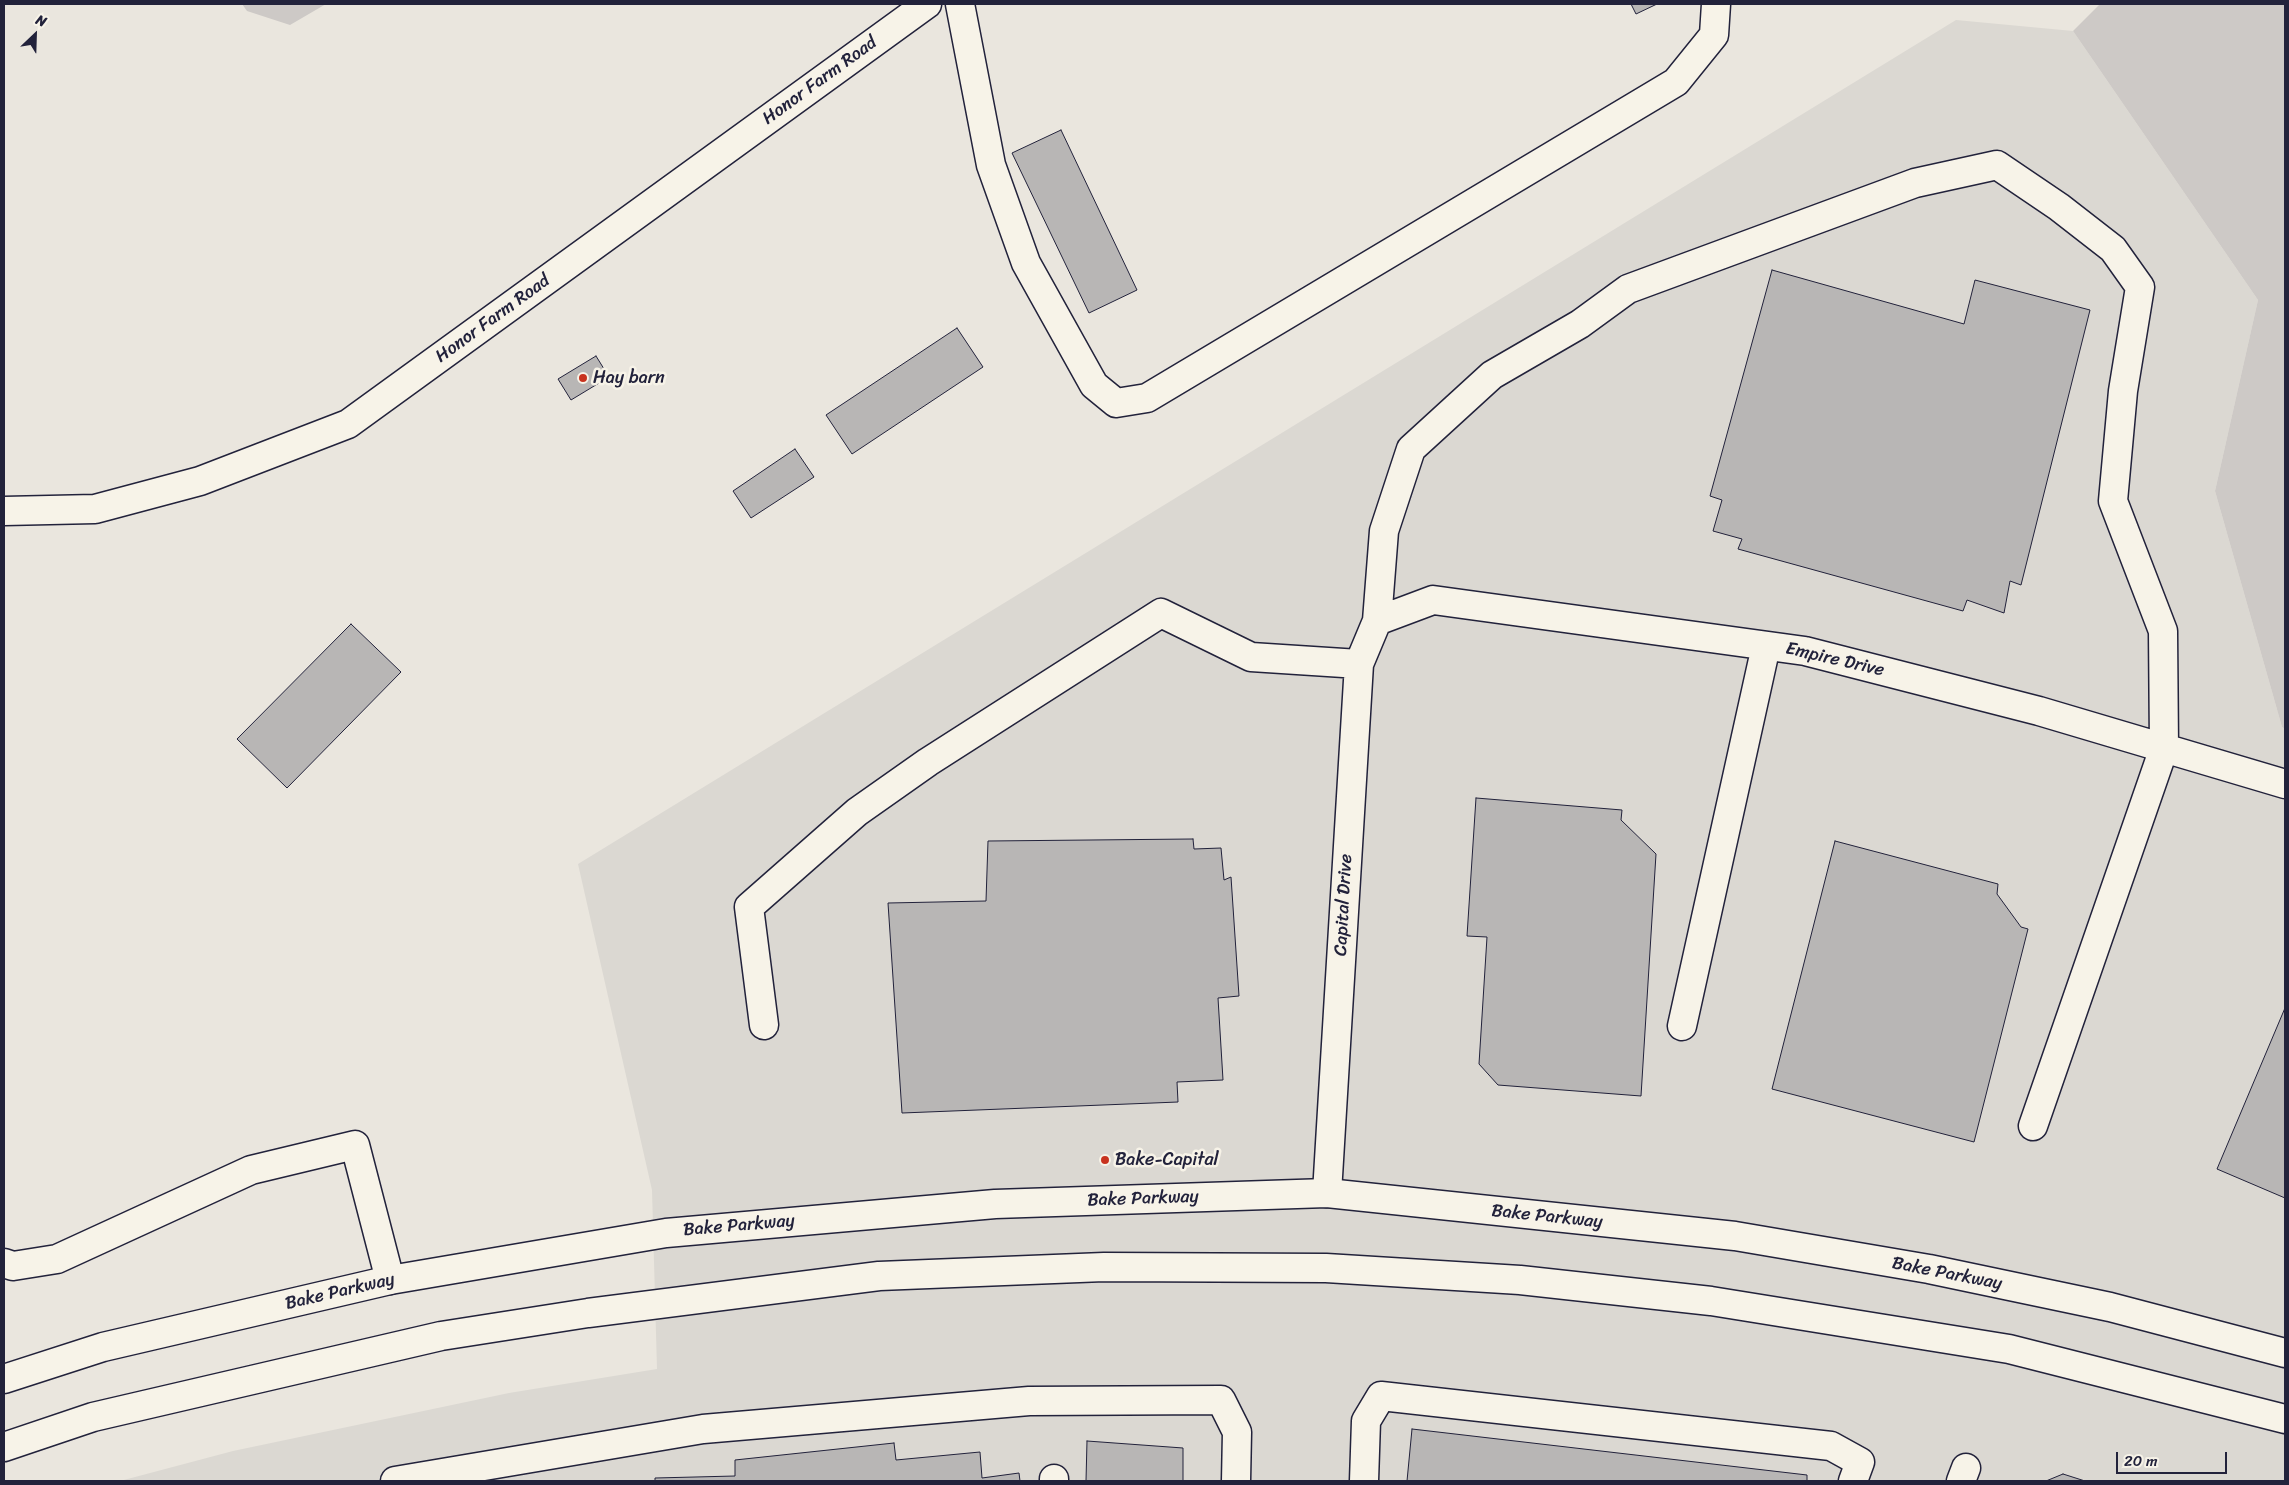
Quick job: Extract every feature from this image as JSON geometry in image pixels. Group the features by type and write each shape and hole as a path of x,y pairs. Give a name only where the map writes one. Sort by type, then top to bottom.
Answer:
{"main road":[{"name":"Honor Farm Road","path":"4,511 95,509 200,481 348,424 927,4"},
{"path":"960,4 991,165 1026,263 1094,385 1116,403 1147,398 1676,82 1714,35 1716,4"},
{"name":"Capital Drive","path":"1327,1193 1359,664 1377,621 1384,531 1412,449 1492,375 1580,324 1628,289 1915,183 1998,165 2059,207 2113,248 2140,287 2123,391 2113,501 2163,631 2164,748 2033,1126"},
{"name":"Empire Drive","path":"1377,621 1434,600 1814,653 2039,711 2285,784"},
{"path":"764,1025 749,907 865,807 928,762 1161,613 1251,657 1359,664"},
{"path":"1682,1026 1766,646"},
{"path":"4,1263 13,1266 57,1260 251,1170 355,1145 390,1280"},
{"name":"Bake Parkway","path":"4,1379 103,1347 390,1280 666,1233 994,1204 1327,1193 1735,1236 1910,1265 2110,1307 2285,1353"},
{"path":"4,1447 93,1417 440,1336 588,1313 880,1276 1104,1267 1326,1268 1520,1280 1711,1301 2009,1349 2243,1406 2285,1419"},
{"path":"1364,1481 1366,1422 1381,1396 1831,1446 1860,1462 1854,1481"},
{"path":"395,1481 703,1428 1029,1402 1202,1400 1222,1400 1237,1432 1236,1481"}],"shaded area":[{"path":"242,4 326,4 290,25 247,11"},
{"path":"2100,4 2285,4 2285,729 2282,727 2215,491 2258,300 2073,31"},
{"path":"1956,20 2073,31 2258,300 2215,491 2282,727 2285,729 2285,1481 120,1481 233,1451 509,1393 657,1369 652,1190 578,864"}],"building":[{"path":"1631,4 1657,4 1636,14"},
{"path":"1061,130 1137,290 1089,313 1012,153"},
{"path":"1772,270 1964,324 1975,280 2090,310 2021,585 2010,581 2004,613 1967,600 1963,611 1738,549 1742,539 1713,531 1722,500 1710,496"},
{"path":"957,328 983,367 852,454 826,415"},
{"name":"Hay barn","path":"596,356 609,377 571,400 558,379"},
{"path":"795,449 814,477 751,518 733,491"},
{"path":"351,624 401,672 287,788 237,739"},
{"path":"1476,798 1622,810 1621,820 1656,854 1641,1096 1498,1085 1479,1064 1487,937 1467,936"},
{"path":"1193,839 1194,849 1221,848 1224,880 1231,877 1239,996 1218,998 1223,1080 1177,1082 1178,1102 902,1113 888,903 986,901 988,841"},
{"path":"1835,841 1998,884 1997,894 2021,927 2028,929 1974,1142 1772,1089"},
{"path":"2285,1008 2285,1198 2217,1169"},
{"path":"1412,1429 1807,1475 1807,1481 1407,1481"},
{"path":"1087,1441 1183,1448 1183,1481 1086,1481"},
{"path":"894,1443 896,1460 980,1452 982,1478 1019,1473 1020,1481 655,1481 655,1478 735,1476 735,1460"},
{"path":"2063,1474 2085,1481 2046,1481"}],"place":[{"name":"Hay barn","path":"583,378"},
{"name":"Bake-Capital","path":"1105,1160"}]}
